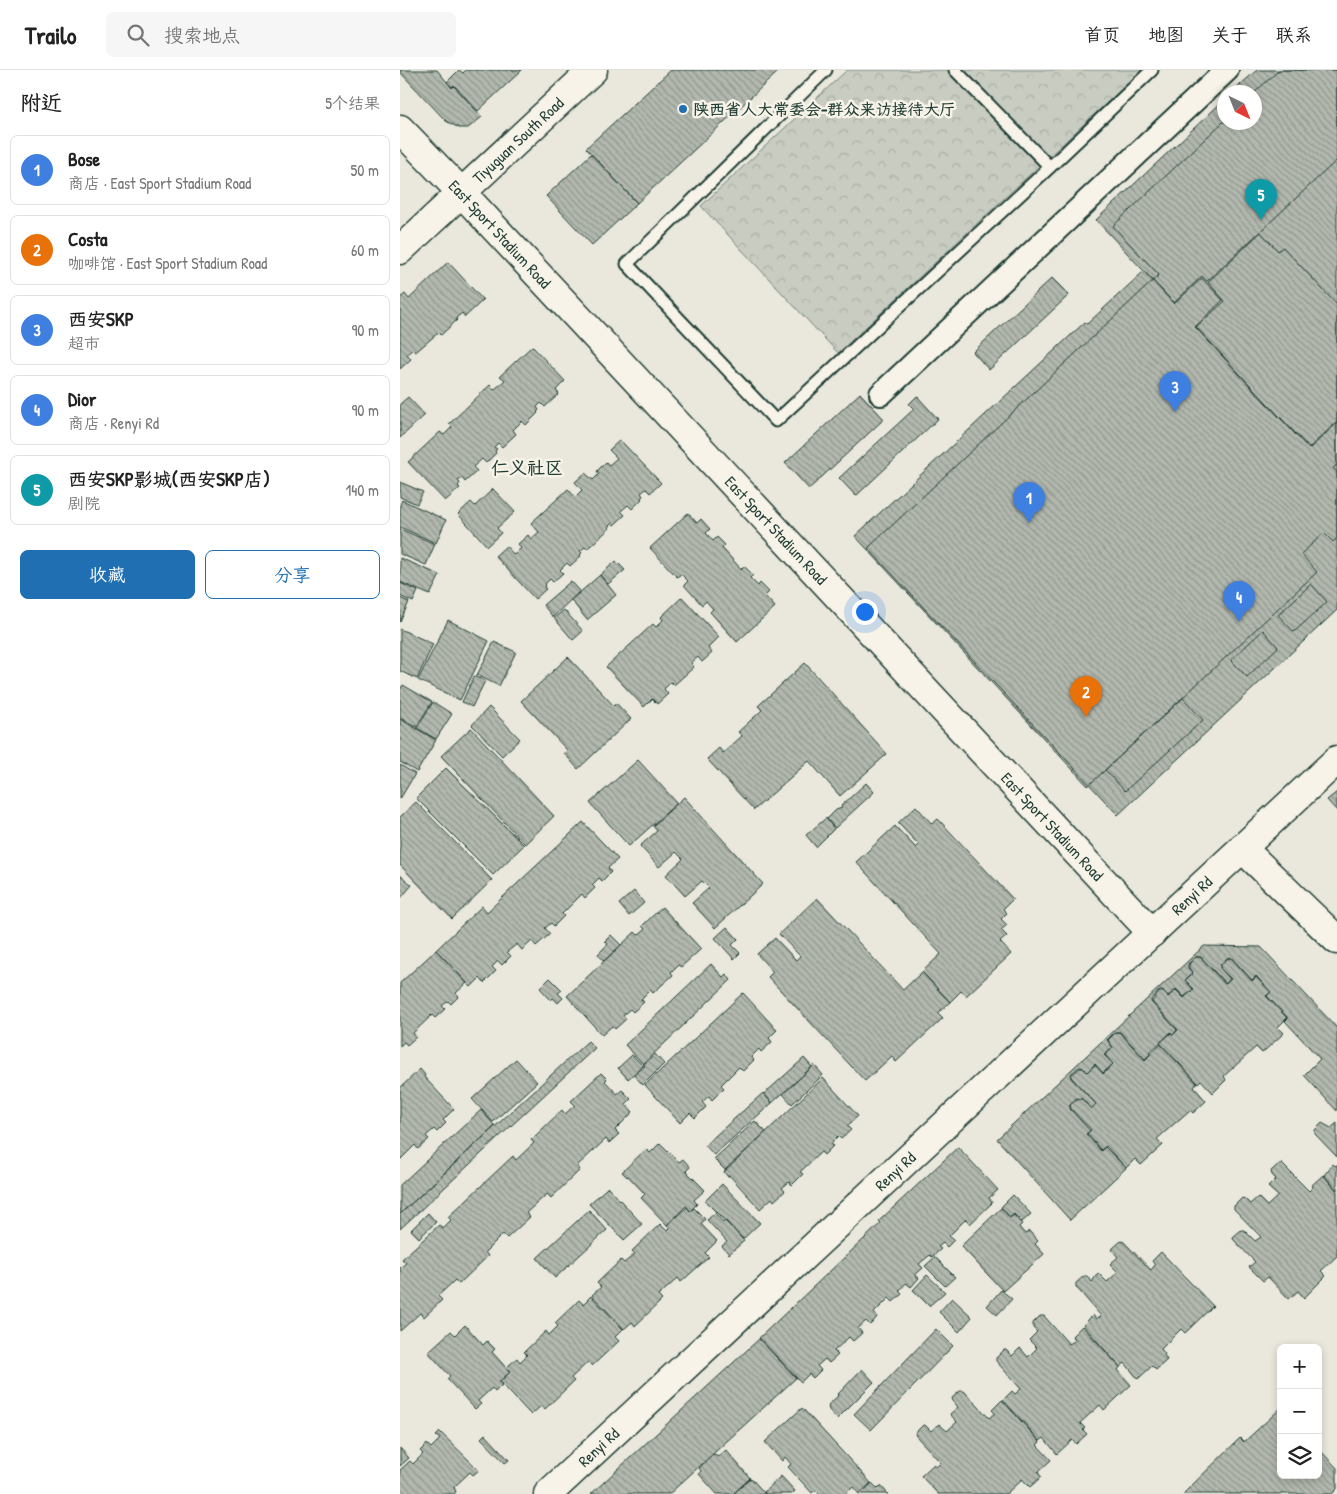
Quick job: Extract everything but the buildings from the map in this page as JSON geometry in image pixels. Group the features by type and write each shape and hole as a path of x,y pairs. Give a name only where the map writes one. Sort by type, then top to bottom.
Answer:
{"street":[{"name":"Tiyuguan South Road","path":"400,250 593,70"},
{"path":"881,394 1227,70"},
{"name":"East Sport Stadium Road","path":"400,129 461,192 1152,933"},
{"name":"Renyi Rd","path":"548,1494 1337,760"},
{"path":"1242,848 1337,940"}],"lane":[{"path":"826,70 627,264 776,420 1050,167 1152,70"},
{"path":"955,70 1050,167"}],"green space":[{"path":"847,70 1142,70 838,353 701,206"}],"place":[{"name":"陕西省人大常委会-群众来访接待大厅","path":"683,109"},
{"name":"西安SKP影城(西安SKP店)","path":"1261,220"},
{"name":"西安SKP","path":"1175,412"},
{"name":"Bose","path":"1029,523"},
{"name":"Dior","path":"1239,622"},
{"name":"Costa","path":"1086,717"}],"district":[{"name":"仁义社区","path":"527,468"}]}
